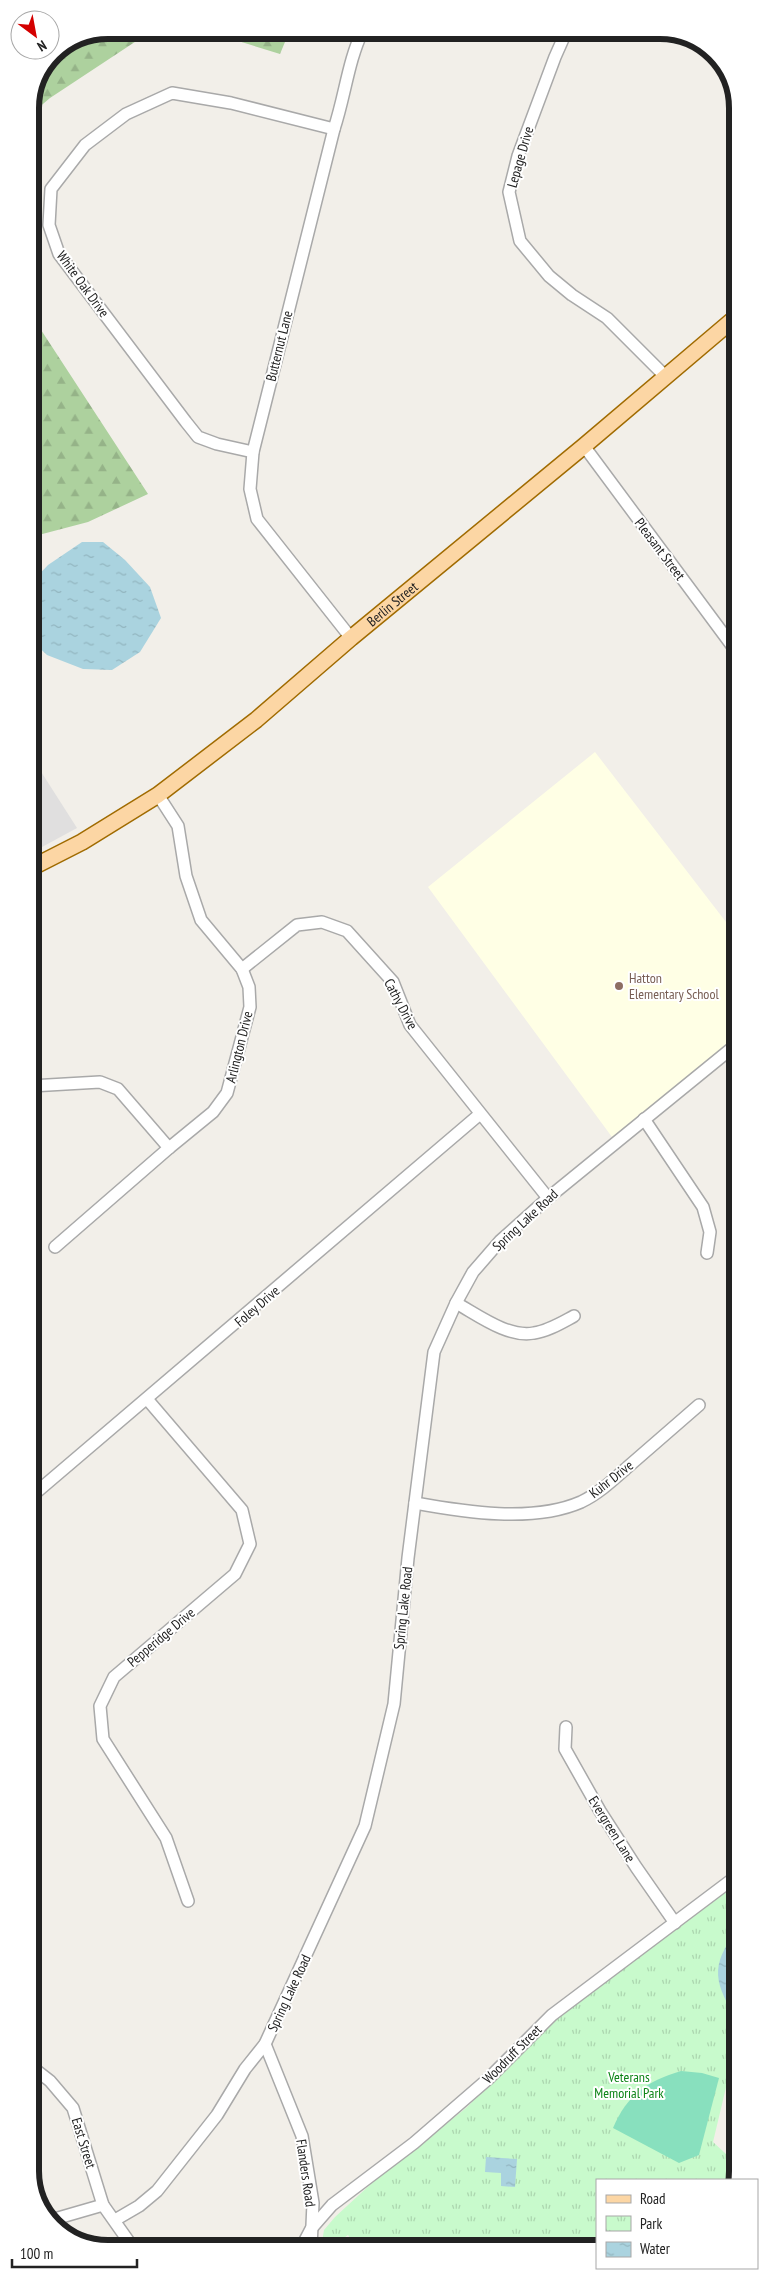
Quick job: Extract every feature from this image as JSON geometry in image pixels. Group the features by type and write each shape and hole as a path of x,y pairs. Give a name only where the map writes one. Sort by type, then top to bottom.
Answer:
{"main road":[{"name":"Berlin Street","path":"39,864 82,842 158,795 256,720 351,638 584,446 729,323"}],"street":[{"name":"Butternut Lane","path":"351,638 257,519 250,489 253,452 334,129 342,105 354,50 359,39"},
{"name":"Lepage Drive","path":"563,39 554,57 518,156 509,192 520,241 549,276 572,295 607,318 665,376"},
{"name":"White Oak Drive","path":"253,452 217,444 198,437 180,415 59,254 49,225 51,189 85,145 126,114 172,93 231,103 334,129"},
{"name":"Pleasant Street","path":"584,446 729,642"},
{"name":"Arlington Drive","path":"56,1247 213,1112 228,1093 250,1007 249,987 242,969 201,920 186,876 178,826 158,795"},
{"name":"Cathy Drive","path":"242,969 297,924 322,922 347,931 393,982 410,1025 548,1198"},
{"name":"Spring Lake Road","path":"115,2220 139,2206 157,2191 217,2115 245,2069 265,2044 365,1826 394,1704 415,1503 434,1352 456,1302 473,1272 500,1241 548,1198 729,1050"},
{"path":"39,1086 100,1082 118,1088 169,1148"},
{"name":"Foley Drive","path":"39,1490 480,1114"},
{"path":"644,1119 703,1207 710,1232 707,1253"},
{"path":"456,1302 512,1332 533,1334 553,1327 574,1316"},
{"name":"Pepperidge Drive","path":"147,1399 242,1510 250,1544 235,1574 114,1677 100,1706 103,1739 166,1838 188,1901"},
{"name":"Kuhr Drive","path":"415,1503 466,1512 506,1514 555,1510 582,1501 603,1488 699,1405"},
{"name":"Evergreen Lane","path":"566,1727 565,1749 605,1819 676,1923"},
{"name":"Woodruff Street","path":"305,2240 311,2230 332,2205 414,2143 488,2079 552,2015 729,1882"},
{"name":"Flanders Road","path":"265,2044 302,2136 313,2203 311,2240"},
{"name":"East Street","path":"39,2072 50,2081 73,2108 103,2205"},
{"path":"58,2218 103,2205 128,2240"}],"shaded area":[{"name":"Hatton Elementary School","path":"595,752 729,926 729,1043 612,1137 428,887"},
{"path":"39,769 77,828 39,849"}],"green space":[{"path":"139,39 50,98 39,107 40,94 50,69 69,50 94,40"},
{"path":"232,39 286,39 280,54"},
{"path":"39,327 148,494 88,522 39,535"},
{"name":"Veterans Memorial Park","path":"729,1886 729,2078 713,2142 729,2157 729,2179 596,2179 596,2240 351,2240 348,2235 341,2240 322,2240 324,2230 335,2217 373,2182 466,2108 547,2027"},
{"path":"681,2071 702,2073 719,2078 699,2155 679,2163 613,2128 625,2107 640,2091 658,2079"}],"water":[{"path":"82,542 103,542 125,560 150,587 161,618 140,652 112,670 83,669 47,655 39,648 39,575 48,565"},
{"path":"729,1941 729,2007 718,1976 722,1954"},
{"path":"486,2157 517,2159 515,2187 501,2186 501,2173 485,2172"}],"place":[{"name":"Hatton Elementary School","path":"619,986"}]}
